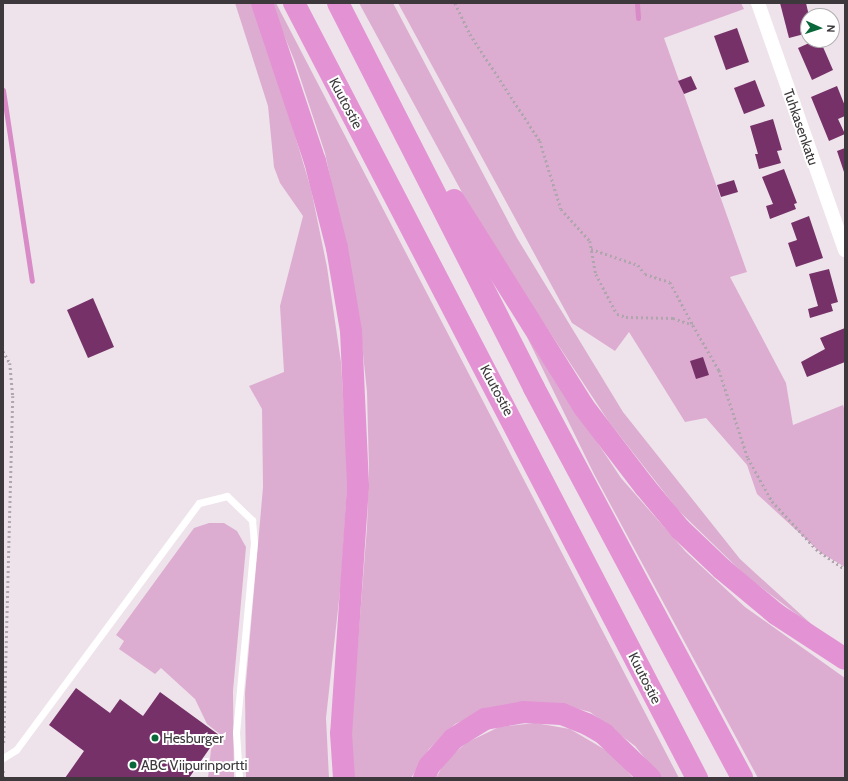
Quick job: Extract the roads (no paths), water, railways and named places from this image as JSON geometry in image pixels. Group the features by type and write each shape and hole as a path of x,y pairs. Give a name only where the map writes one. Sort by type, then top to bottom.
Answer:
{"highway":[{"path":"262,3 315,161 337,248 351,331 358,486 341,733 344,778"},
{"name":"Kuutostie","path":"294,3 558,508 697,778"},
{"path":"338,3 374,70 534,388 742,778"},
{"path":"374,70 530,324 583,406 644,487 680,529 722,569 776,614 845,659"},
{"path":"424,778 429,766 453,739 485,719 523,712 562,714 587,724 604,734 650,778"}],"street":[{"name":"Tuhkasenkatu","path":"758,3 845,250"}],"lane":[{"path":"3,758 16,750 199,503 227,496 252,520 254,542 236,732 239,778"}],"waterway":[{"path":"637,3 638,18"},
{"path":"3,90 32,281"}],"place":[{"name":"Hesburger","path":"155,738"},
{"name":"ABC Viipurinportti","path":"133,765"}]}
